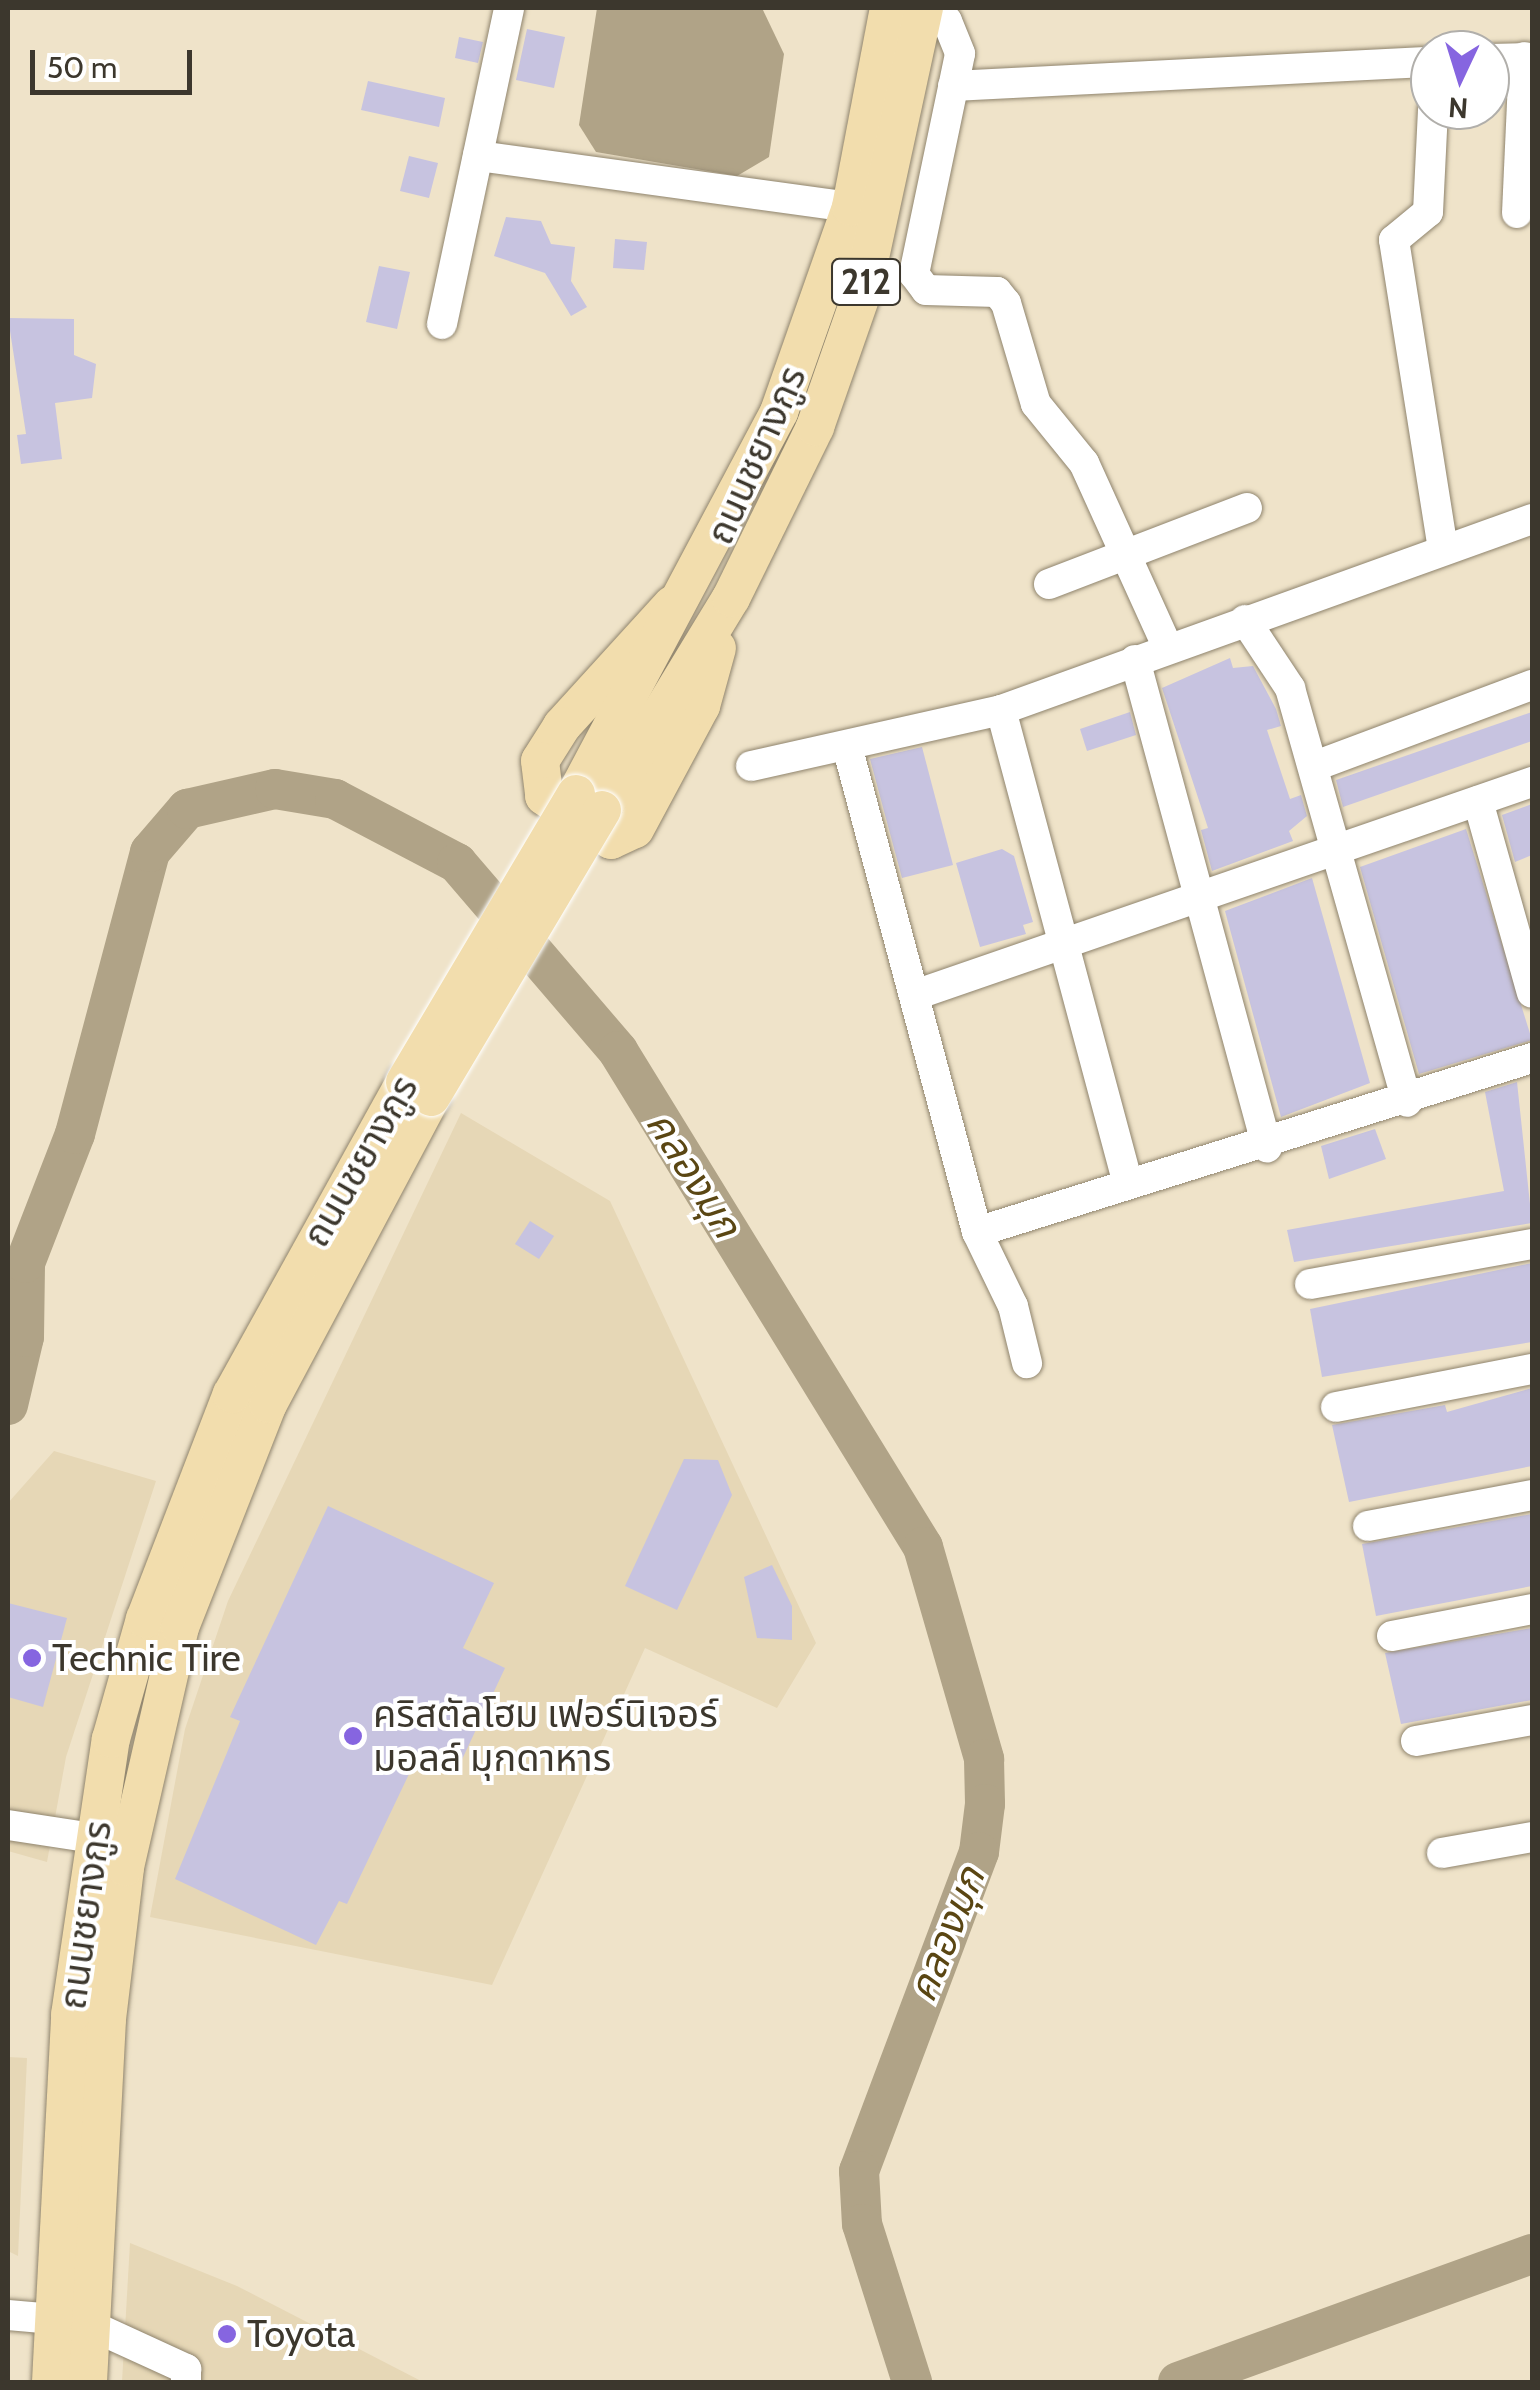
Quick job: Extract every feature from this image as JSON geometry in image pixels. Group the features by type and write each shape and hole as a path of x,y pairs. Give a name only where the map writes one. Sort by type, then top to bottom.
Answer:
{"main road":[{"name":"ถนนชยางกูร","path":"589,802 779,412 851,207 912,11"},
{"name":"ถนนชยางกูร","path":"88,2382 72,2322 70,2015 93,1838 120,1704 198,1472 268,1325 418,1090 589,802 731,598 815,428 863,290 912,11"},
{"path":"697,581 612,663 540,761 544,796 611,840 635,830 701,706 731,598"},
{"name":"ถนนชยางกูร","path":"51,2382 72,2322 125,1867 180,1627 268,1404 418,1090"}],"street":[{"path":"442,324 509,8"},
{"path":"912,11 947,21 960,54 914,274 926,290 997,292 1036,404 1084,463 1168,648"},
{"path":"1517,213 1528,57"},
{"path":"953,86 1410,63"},
{"path":"1432,130 1428,212 1394,240 1442,548"},
{"path":"478,156 851,207"},
{"path":"1049,584 1248,508"},
{"path":"751,766 1001,710 1442,548 1532,520"},
{"path":"1245,620 1290,688 1407,1102"},
{"path":"1135,660 1204,898 1267,1147"},
{"path":"1315,766 1532,685"},
{"path":"1001,710 1060,945 1128,1184"},
{"path":"846,746 977,1232 1013,1306 1027,1363"},
{"path":"915,995 1339,852 1532,782"},
{"path":"1478,801 1532,993"},
{"path":"977,1232 1128,1184 1267,1147 1532,1058"},
{"path":"1310,1284 1532,1244"},
{"path":"1336,1407 1532,1369"},
{"path":"1368,1526 1532,1495"},
{"path":"1392,1636 1532,1609"},
{"path":"1416,1741 1532,1720"},
{"path":"8,1825 93,1838"},
{"path":"1442,1853 1532,1836"},
{"path":"8,2315 72,2322 186,2369 186,2382"}],"shaded area":[{"path":"597,8 762,8 784,54 769,157 737,176 596,152 579,125"},
{"path":"461,1113 610,1201 816,1643 777,1708 645,1648 492,1985 150,1917 185,1729 228,1601"},
{"path":"54,1451 156,1481 66,1757 47,1862 8,1851 8,1503"},
{"path":"8,2057 27,2058 18,2256 8,2251"},
{"name":"Toyota","path":"130,2243 237,2286 423,2382 122,2382"}],"building":[{"path":"527,29 565,37 554,88 516,80"},
{"path":"459,37 483,42 478,63 455,58"},
{"path":"368,81 445,98 439,127 361,110"},
{"path":"409,156 438,163 429,198 400,191"},
{"path":"506,217 541,221 551,244 575,247 571,281 587,307 571,316 545,273 494,256"},
{"path":"615,239 647,242 644,270 613,268"},
{"path":"379,266 410,272 397,329 366,322"},
{"path":"8,318 74,319 74,355 96,364 92,398 55,403 62,459 21,464 17,435 26,434"},
{"path":"1230,658 1233,668 1253,666 1276,709 1281,726 1267,730 1290,799 1301,795 1307,816 1289,831 1293,841 1212,871 1201,830 1208,828 1162,688"},
{"path":"1130,712 1136,735 1087,751 1080,729"},
{"path":"1532,712 1532,741 1343,807 1336,780"},
{"path":"922,747 953,865 902,878 870,759"},
{"path":"1532,804 1532,855 1515,862 1502,815"},
{"path":"1466,829 1532,1040 1419,1074 1360,867"},
{"path":"1002,849 1014,856 1033,922 1023,925 1026,934 980,947 956,863"},
{"path":"1312,878 1370,1083 1281,1117 1225,911"},
{"path":"1517,1082 1532,1223 1294,1262 1287,1230 1504,1191 1485,1092"},
{"path":"1375,1129 1386,1159 1329,1179 1321,1146"},
{"path":"530,1221 554,1236 539,1259 515,1244"},
{"path":"1532,1263 1532,1342 1322,1377 1310,1309"},
{"path":"1532,1388 1532,1466 1349,1502 1332,1425 1445,1405 1447,1412"},
{"path":"684,1459 718,1460 732,1495 677,1610 625,1586"},
{"name":"คริสตัลโฮม เฟอร์นิเจอร์ มอลล์ มุกดาหาร","path":"328,1506 494,1583 463,1648 505,1668 458,1768 420,1751 347,1904 339,1901 316,1945 175,1879 240,1721 230,1717"},
{"path":"1532,1514 1532,1586 1376,1616 1362,1544"},
{"path":"772,1565 792,1606 792,1640 757,1638 744,1577"},
{"name":"Technic Tire","path":"8,1603 67,1618 43,1707 8,1697"},
{"path":"1532,1628 1532,1700 1401,1724 1385,1653"}],"waterway":[{"name":"คลองมุก","path":"8,1405 24,1337 25,1263 75,1134 150,852 187,809 275,789 335,799 457,863 618,1051 923,1547 984,1759 985,1804 979,1852 859,2171 862,2224 912,2382"},
{"name":"คลองมุก","path":"1178,2382 1532,2254"}],"place":[{"name":"Technic Tire","path":"32,1658"},
{"name":"คริสตัลโฮม เฟอร์นิเจอร์ มอลล์ มุกดาหาร","path":"353,1736"},
{"name":"Toyota","path":"227,2334"}]}
